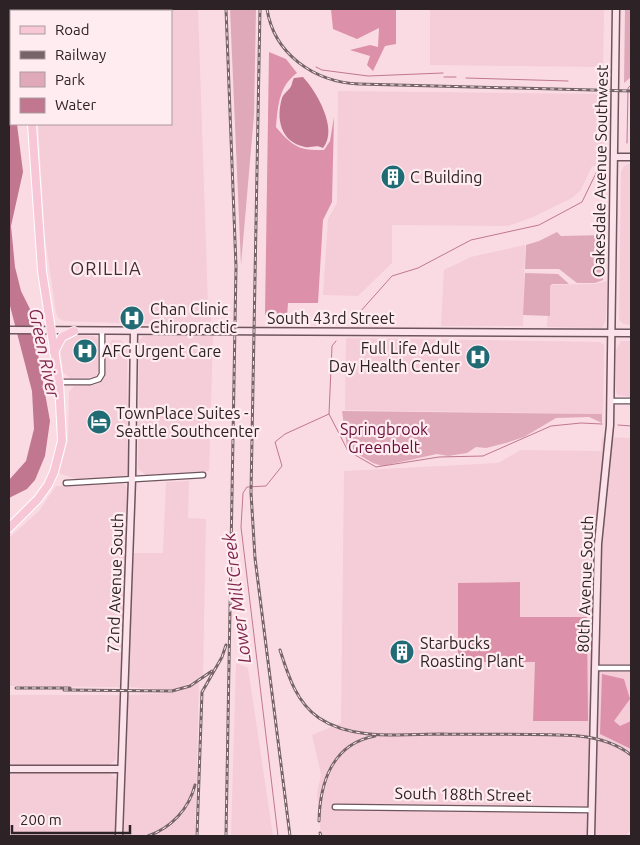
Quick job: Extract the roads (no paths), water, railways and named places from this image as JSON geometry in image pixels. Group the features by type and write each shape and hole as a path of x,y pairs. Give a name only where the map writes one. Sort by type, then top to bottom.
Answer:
{"main road":[{"path":"9,528 38,499 48,485 56,467 62,441 59,382 42,270 32,125"},
{"path":"54,352 62,338 74,330"}],"street":[{"name":"Oakesdale Avenue Southwest","path":"611,333 616,9"},
{"path":"615,156 631,157"},
{"name":"South 43rd Street","path":"9,330 631,333"},
{"name":"72nd Avenue South","path":"120,836 132,480 134,330"},
{"path":"59,382 90,382 99,379 102,374 102,331"},
{"name":"80th Avenue South","path":"591,836 598,544 608,446 611,333"},
{"path":"610,400 631,401"},
{"path":"66,483 203,475"},
{"path":"595,668 631,668"},
{"path":"9,769 121,769"},
{"name":"South 188th Street","path":"335,807 592,810"}],"water":[{"path":"10,58 10,125 17,125 23,172 11,226 15,267 21,291 30,309 50,421 45,456 35,480 27,489 9,498 9,480 26,461 34,429 32,391 9,302"},
{"path":"303,77 314,91 327,121 327,140 323,148 318,146 305,147 290,140 285,135 280,121 282,98 291,87 294,78"}],"waterway":[{"path":"316,67 322,70 368,76 443,73"},
{"path":"444,77 456,77"},
{"path":"466,78 568,81"},
{"path":"627,143 628,88 631,85"},
{"path":"351,322 392,276 418,268 471,240 539,225 582,202 599,167"},
{"path":"336,341 332,346 329,414 348,451 376,467 439,457 483,456 551,426 581,423 602,424"},
{"name":"Lower Mill Creek","path":"278,836 241,527 243,493 247,487 266,486 282,466 275,442 285,434 329,414"},
{"path":"618,425 631,426"}],"railway":[{"path":"226,9 236,267 226,836"},
{"path":"260,9 251,493 255,558 290,836"},
{"path":"267,9 271,25 287,52 312,71 342,82 631,91"},
{"path":"197,836 202,692 222,657 226,645"},
{"path":"280,650 286,669 304,704 319,718 347,730 379,735 527,734 579,736 606,742 619,747 631,755"},
{"path":"64,690 172,691 190,686 212,671"},
{"path":"16,688 70,688"},
{"path":"319,821 322,793 331,767 348,747 360,740 375,736"},
{"path":"148,836 171,823 184,810 195,785"}],"place":[{"name":"C Building","path":"393,177"},
{"name":"Chan Clinic Chiropractic","path":"132,318"},
{"name":"AFC Urgent Care","path":"85,351"},
{"name":"Full Life Adult Day Health Center","path":"478,357"},
{"name":"TownPlace Suites - Seattle Southcenter","path":"99,422"},
{"name":"Starbucks Roasting Plant","path":"402,652"}],"district":[{"name":"ORILLIA","path":"106,269"}],"water label":[{"name":"Green River","path":"44,353"}],"park label":[{"name":"Springbrook Greenbelt","path":"384,438"}]}
